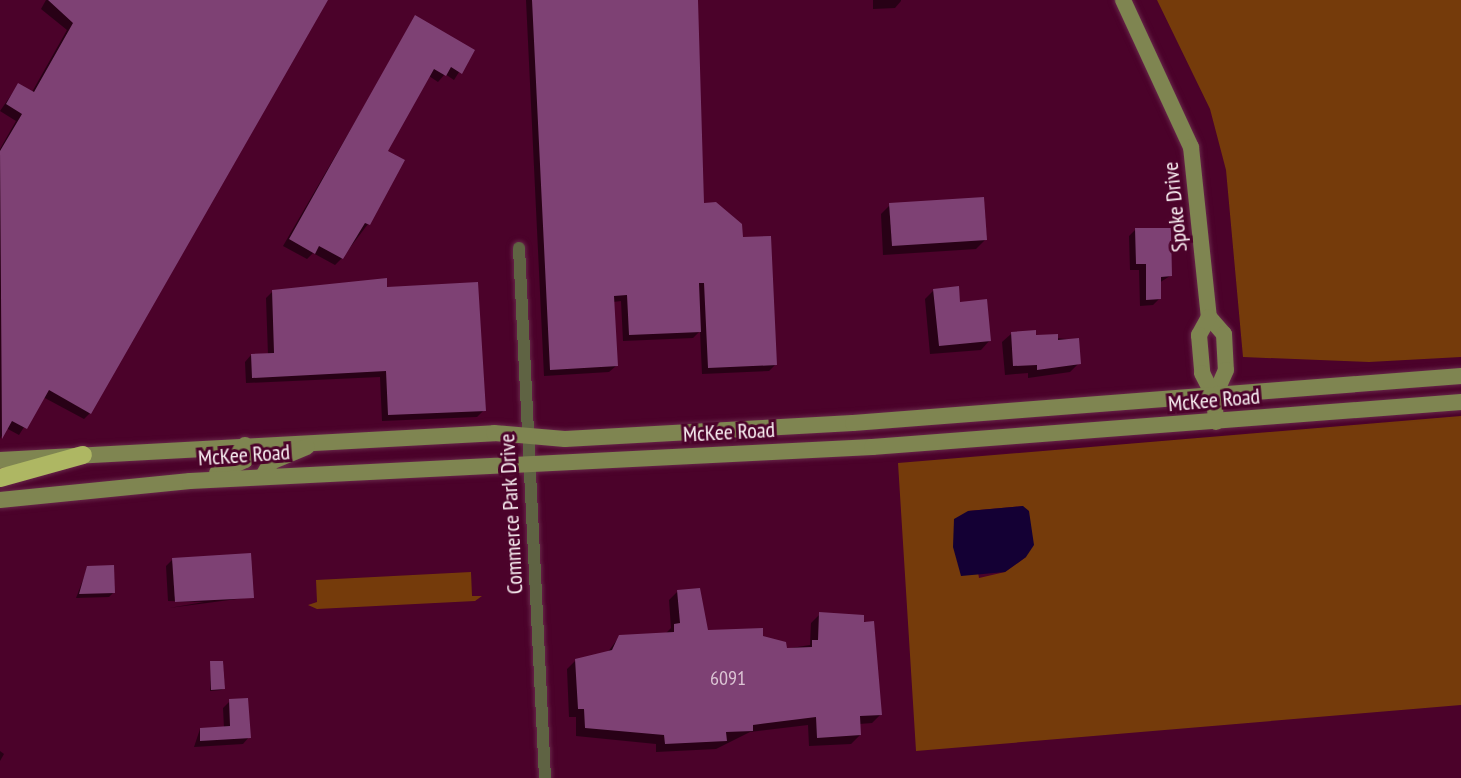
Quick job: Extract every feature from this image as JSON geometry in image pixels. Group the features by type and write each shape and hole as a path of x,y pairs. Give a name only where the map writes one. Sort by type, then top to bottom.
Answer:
{"highway":[{"path":"0,478 83,455"}],"main road":[{"name":"Spoke Drive","path":"1123,0 1191,147 1209,317 1199,335 1200,354 1202,373 1214,397 1216,422"},
{"name":"Spoke Drive","path":"1209,317 1224,334 1226,370 1214,397"},
{"name":"McKee Road","path":"0,460 494,433 576,439 1214,397 1461,376"},
{"name":"McKee Road","path":"0,500 263,476 530,464 1216,422 1461,402"},
{"path":"263,476 276,459 318,442"},
{"path":"190,481 238,466 245,460 245,445"}],"street":[{"name":"Commerce Park Drive","path":"519,248 544,778"}],"shaded area":[{"path":"1157,0 1461,0 1461,357 1369,362 1243,357 1226,170 1210,109"},
{"path":"1461,416 1461,705 916,751 898,463","holes":["1023,506 1026,557 1005,572 979,578 968,511"]},
{"path":"1023,506 1029,511 1034,545 1026,557 1005,572 961,576 953,547 954,519 968,511"},
{"path":"471,572 472,596 482,596 475,601 317,609 308,605 317,602 316,580"}],"building":[{"path":"48,0 328,0 91,414 49,390 27,429 12,421 2,439 0,151 22,114 6,104 18,83 34,92 73,23"},
{"path":"532,0 698,0 704,203 716,202 742,224 743,237 771,236 777,365 708,368 704,283 699,283 701,332 629,335 627,295 614,296 618,366 550,370"},
{"path":"415,15 475,50 462,74 451,67 446,76 434,69 388,151 405,160 370,225 365,223 343,259 319,246 315,254 289,239"},
{"path":"984,197 987,240 892,246 889,203"},
{"path":"1135,228 1171,228 1172,276 1161,277 1161,299 1146,300 1146,264 1136,264"},
{"path":"387,278 387,287 478,282 486,411 388,415 386,371 252,378 251,354 274,353 272,290"},
{"path":"959,286 960,302 987,299 991,341 939,346 933,289"},
{"path":"1036,330 1036,335 1058,334 1058,340 1079,338 1081,364 1037,370 1037,365 1013,366 1011,332"},
{"path":"251,553 254,598 175,602 172,558"},
{"path":"114,565 115,593 79,594 87,566"},
{"path":"700,588 708,630 763,628 763,636 786,642 787,648 812,647 812,640 818,640 819,612 864,615 864,622 874,621 882,715 860,716 861,735 817,738 816,717 753,725 753,731 726,732 727,741 665,744 664,735 585,728 584,709 578,709 575,659 612,650 619,635 674,632 674,624 680,623 677,590"},
{"path":"210,661 223,661 225,689 211,690"},
{"path":"248,698 251,738 200,741 200,728 230,726 229,699"}]}
